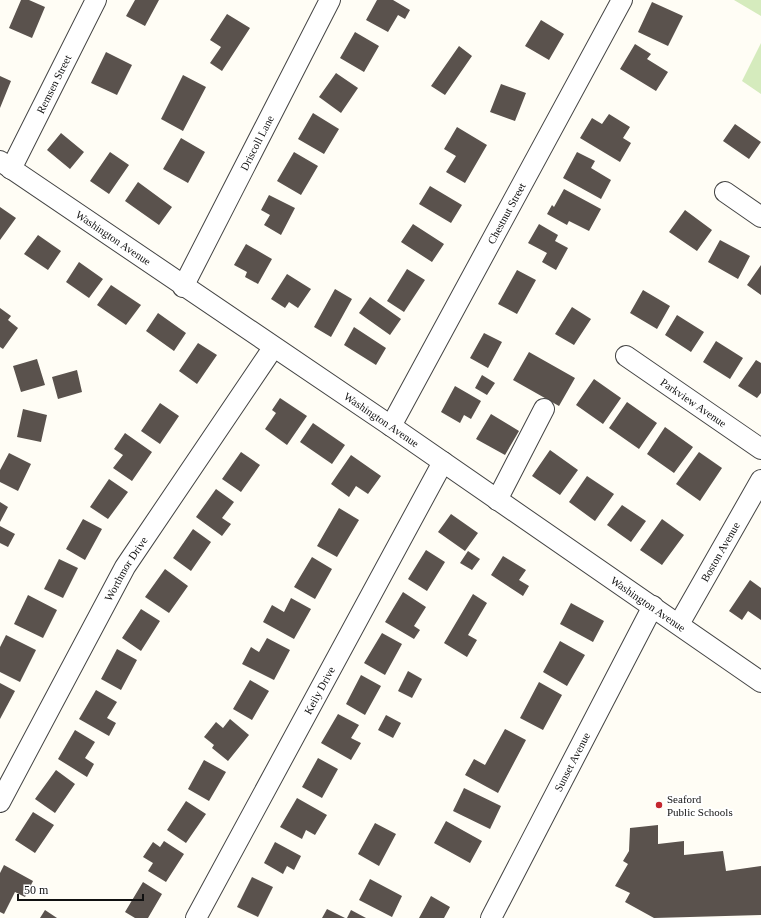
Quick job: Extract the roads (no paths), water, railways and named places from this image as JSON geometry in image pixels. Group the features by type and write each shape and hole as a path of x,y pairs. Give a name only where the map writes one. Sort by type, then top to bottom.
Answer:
{"street":[{"name":"Remsen Street","path":"6,165 96,0"},
{"name":"Driscoll Lane","path":"183,287 330,0"},
{"name":"Chestnut Street","path":"391,426 622,0"},
{"name":"Washington Avenue","path":"6,165 183,287 391,426 761,682"},
{"path":"725,192 761,217"},
{"name":"Worthmor Drive","path":"0,802 125,567 273,348"},
{"name":"Parkview Avenue","path":"626,356 761,449"},
{"path":"497,500 544,409"},
{"name":"Keily Drive","path":"196,918 443,462"},
{"name":"Boston Avenue","path":"679,624 761,480"},
{"name":"Sunset Avenue","path":"491,918 653,606"}],"place":[{"name":"Seaford Public Schools","path":"659,805"}]}
